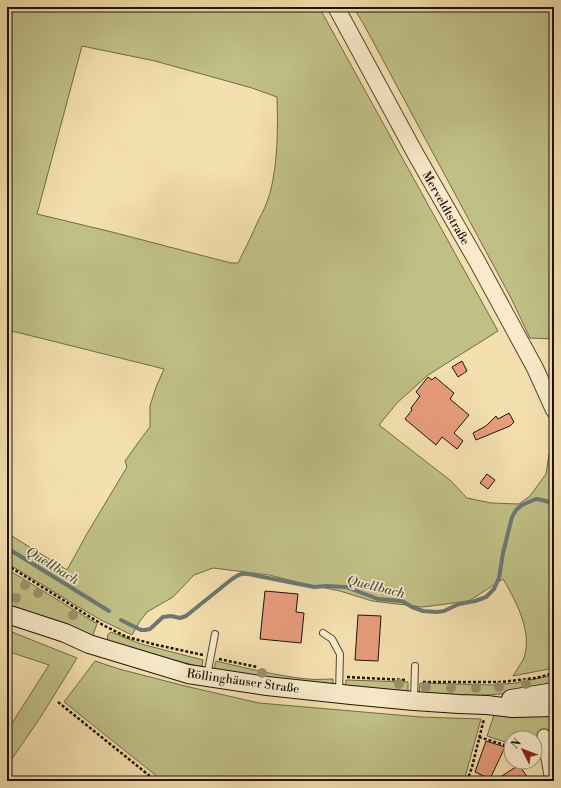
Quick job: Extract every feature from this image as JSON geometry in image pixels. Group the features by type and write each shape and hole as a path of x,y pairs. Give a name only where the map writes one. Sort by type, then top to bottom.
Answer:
{"main road":[{"name":"Röllinghäuser Straße","path":"7,614 65,633 90,644 188,674 267,686 340,686 414,701 487,705 512,708 554,707"},
{"name":"Röllinghäuser Straße","path":"487,705 516,698 554,692"}],"street":[{"name":"Merveldtstraße","path":"336,7 415,152 482,270 535,368 554,410"},
{"path":"544,736 552,781"}],"lane":[{"path":"323,633 332,639 340,654 340,686"},
{"path":"207,677 215,634"},
{"path":"414,701 415,666"}],"path":[{"path":"7,566 103,625 127,637 261,668"},
{"path":"340,686 415,681 501,682 536,678 554,673"},
{"path":"58,702 156,781"},
{"path":"467,781 472,767 487,705"},
{"path":"479,737 503,744"}],"green space":[{"path":"7,7 319,7 498,331 428,375 397,403 379,425 451,481 467,498 491,503 519,504 530,496 546,474 549,454 554,452 554,668 513,676 523,660 526,650 525,629 518,607 503,579 469,601 423,607 372,601 340,591 269,575 213,568 194,575 173,597 147,612 132,635 101,620 7,563 7,533 67,570 127,467 125,461 150,427 150,406 164,369 7,331","holes":["82,46 155,61 252,88 277,97 276,157 273,181 268,200 238,263 231,263 37,214"]},
{"path":"353,7 554,7 554,339 530,338 511,298"},
{"path":"7,569 97,624 92,637 7,608"},
{"path":"7,630 77,658 40,718 7,766 7,731 49,665 7,651"},
{"path":"111,632 141,644 203,660 202,666 153,655 107,641 108,634"},
{"path":"95,661 119,669 185,686 259,703 421,717 481,719 464,781 163,781 64,702"},
{"path":"216,661 285,676 311,679 333,679 333,687 243,675 214,669"},
{"path":"554,675 554,686 513,693 459,695 419,693 420,683 492,685 516,683"},
{"path":"346,680 408,682 408,693 345,689"},
{"path":"554,713 554,727 543,734 543,730 503,730 503,741 487,736 494,715"}],"building":[{"path":"462,361 467,371 458,377 452,367"},
{"path":"428,377 432,380 435,377 454,393 450,399 469,415 454,433 463,441 457,449 442,437 436,445 405,419 420,396 416,392"},
{"path":"509,413 514,422 510,426 476,440 473,433 486,426 496,416 498,419"},
{"path":"487,474 495,480 488,489 480,483"},
{"path":"265,591 298,594 296,612 304,613 301,643 260,639"},
{"path":"358,615 381,616 378,661 355,660"},
{"path":"486,741 503,746 503,751 490,779 475,772"},
{"path":"511,770 522,770 530,781 494,781"}],"waterway":[{"name":"Quellbach","path":"121,620 141,630 145,630 150,629 163,617 171,616 180,618 186,616 232,579 243,574 314,587 346,587 378,599 402,601 423,611 444,611 459,604 486,597 494,589 499,578 503,553 512,517 516,510 522,505 536,499 549,502 554,505"},
{"name":"Quellbach","path":"7,548 109,611"}]}
